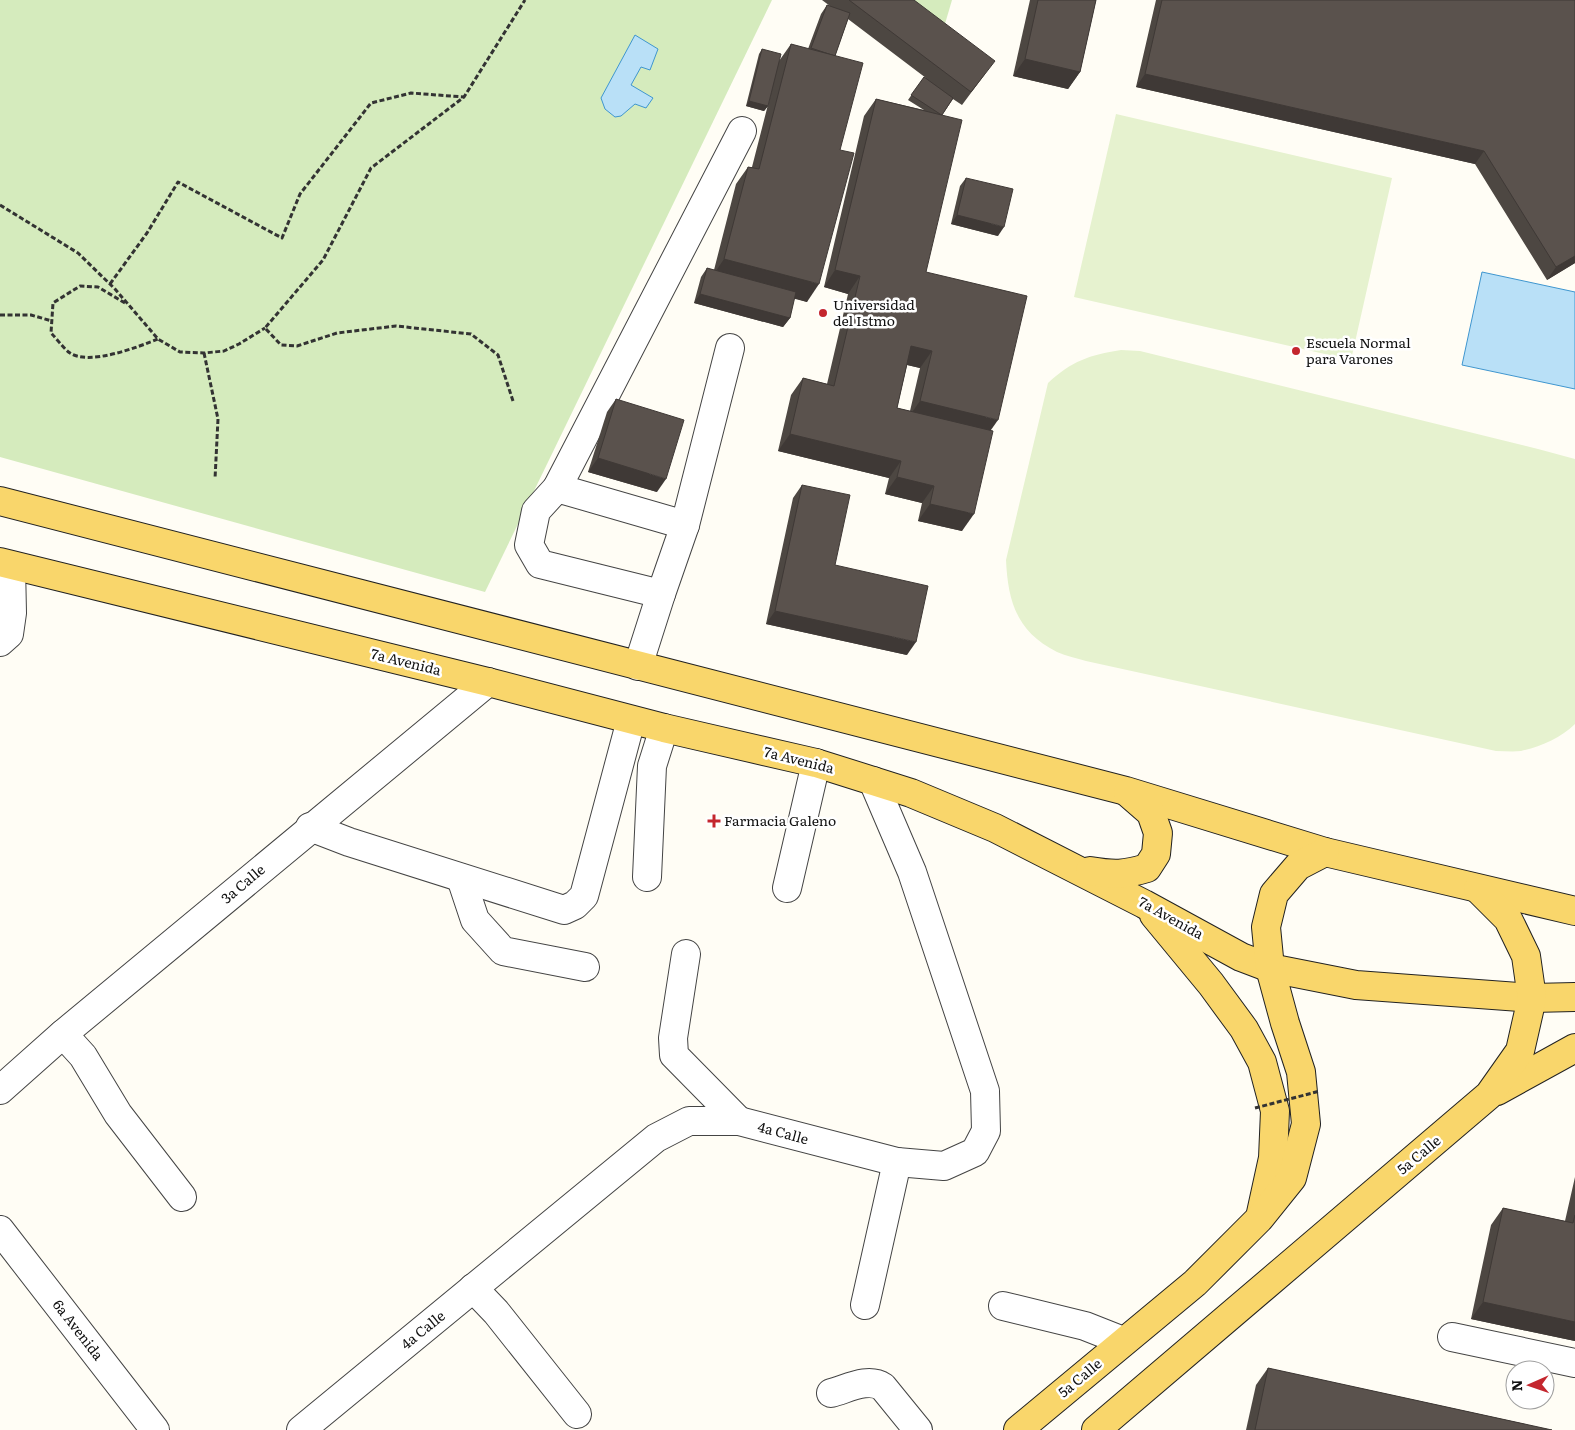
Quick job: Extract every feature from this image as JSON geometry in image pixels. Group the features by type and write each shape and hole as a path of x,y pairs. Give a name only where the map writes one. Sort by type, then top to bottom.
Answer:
{"main road":[{"path":"0,501 1126,791 1325,852 1575,911"},
{"name":"7a Avenida","path":"5,564 488,682 631,720 816,763 874,781 911,793 995,828 1144,904 1241,957 1270,968 1356,985 1532,998 1575,997"},
{"path":"1077,869 1108,874 1127,874 1147,868 1156,854 1158,833 1150,813 1126,791"},
{"name":"5a Calle","path":"1018,1430 1195,1283 1259,1219 1292,1178 1306,1124 1301,1072 1270,968 1266,927 1274,894 1298,866 1325,852"},
{"name":"5a Calle","path":"1096,1430 1489,1095 1520,1051 1532,998 1526,956 1508,919 1478,889"},
{"path":"1144,904 1211,984 1244,1029 1262,1062 1275,1112 1273,1158 1259,1219"},
{"path":"1489,1095 1575,1048"}],"street":[{"path":"661,594 540,564 529,545 536,511 557,488 742,131"},
{"path":"638,666 685,525 730,348"},
{"path":"557,488 685,525"},
{"path":"0,642 9,634 12,613 5,564"},
{"name":"3a Calle","path":"0,1090 310,827 488,682"},
{"path":"310,827 349,842 564,910 575,905 584,896 631,720"},
{"path":"647,877 652,766 664,728"},
{"path":"787,888 816,763"},
{"name":"4a Calle","path":"301,1430 656,1138 689,1121 739,1121 897,1162 944,1166 975,1152 986,1131 985,1091 912,872 874,781"},
{"path":"461,878 475,920 503,951 585,967"},
{"path":"686,954 672,1038 674,1055 739,1121"},
{"path":"64,1034 84,1056 118,1114 182,1197"},
{"path":"865,1305 897,1162"},
{"name":"6a Avenida","path":"0,1230 155,1430"},
{"path":"474,1288 496,1312 577,1414"},
{"path":"1003,1306 1085,1326 1123,1341"},
{"path":"1452,1336 1575,1363"},
{"path":"831,1393 868,1382 877,1383 883,1387 918,1430"}],"path":[{"path":"0,205 78,253 110,284 158,339 180,352 204,353 224,351 265,328 323,260 371,168 464,98 525,0"},
{"path":"110,284 147,232 178,182 282,238 300,194 371,103 412,93 464,98"},
{"path":"128,304 98,287 80,286 53,303 51,332 71,354 90,358 128,350 158,339"},
{"path":"0,315 31,316 52,321"},
{"path":"265,328 280,345 297,346 337,333 396,326 471,334 498,355 513,401"},
{"path":"204,353 218,419 214,479"},
{"path":"1255,1108 1320,1091"}],"green space":[{"path":"0,0 772,0 485,592 0,457"},
{"path":"898,0 952,0 942,34"},
{"path":"1116,114 1392,178 1351,360 1074,297"},
{"path":"1121,350 1140,351 1575,459 1575,724 1557,738 1535,747 1521,751 1496,751 1086,661 1057,652 1032,635 1017,614 1012,602 1006,560 1048,383 1073,364 1099,354"}],"water":[{"path":"635,35 658,49 650,70 641,67 631,85 653,98 646,108 635,104 621,116 615,117 605,109 601,98"},
{"path":"1482,272 1575,292 1575,389 1462,365"}],"building":[{"path":"849,0 914,0 995,61 971,92"},
{"path":"1038,0 1096,0 1080,72 1025,59"},
{"path":"1162,0 1575,0 1575,256 1556,267 1484,151 1145,74"},
{"path":"827,5 850,13 835,56 811,48"},
{"path":"791,44 863,63 840,150 854,153 819,284 724,259 748,167 759,169"},
{"path":"762,49 781,54 768,106 749,101"},
{"path":"924,77 953,98 942,115 911,95"},
{"path":"876,99 962,120 926,272 1027,296 998,420 920,401 932,351 911,346 897,408 993,431 974,514 930,504 934,486 897,477 901,461 790,434 803,378 834,386 860,276 835,270"},
{"path":"966,178 1013,189 1004,227 957,215"},
{"path":"707,268 796,292 790,318 700,294"},
{"path":"616,399 684,420 666,479 598,458"},
{"path":"802,485 850,495 835,565 928,586 916,642 775,611"},
{"path":"1503,1208 1573,1223 1575,1215 1575,1322 1483,1302"},
{"path":"1268,1368 1552,1430 1255,1430"}],"place":[{"name":"Universidad del Istmo","path":"823,313"},
{"name":"Escuela Normal para Varones","path":"1296,351"},
{"name":"Farmacia Galeno","path":"714,821"}]}
